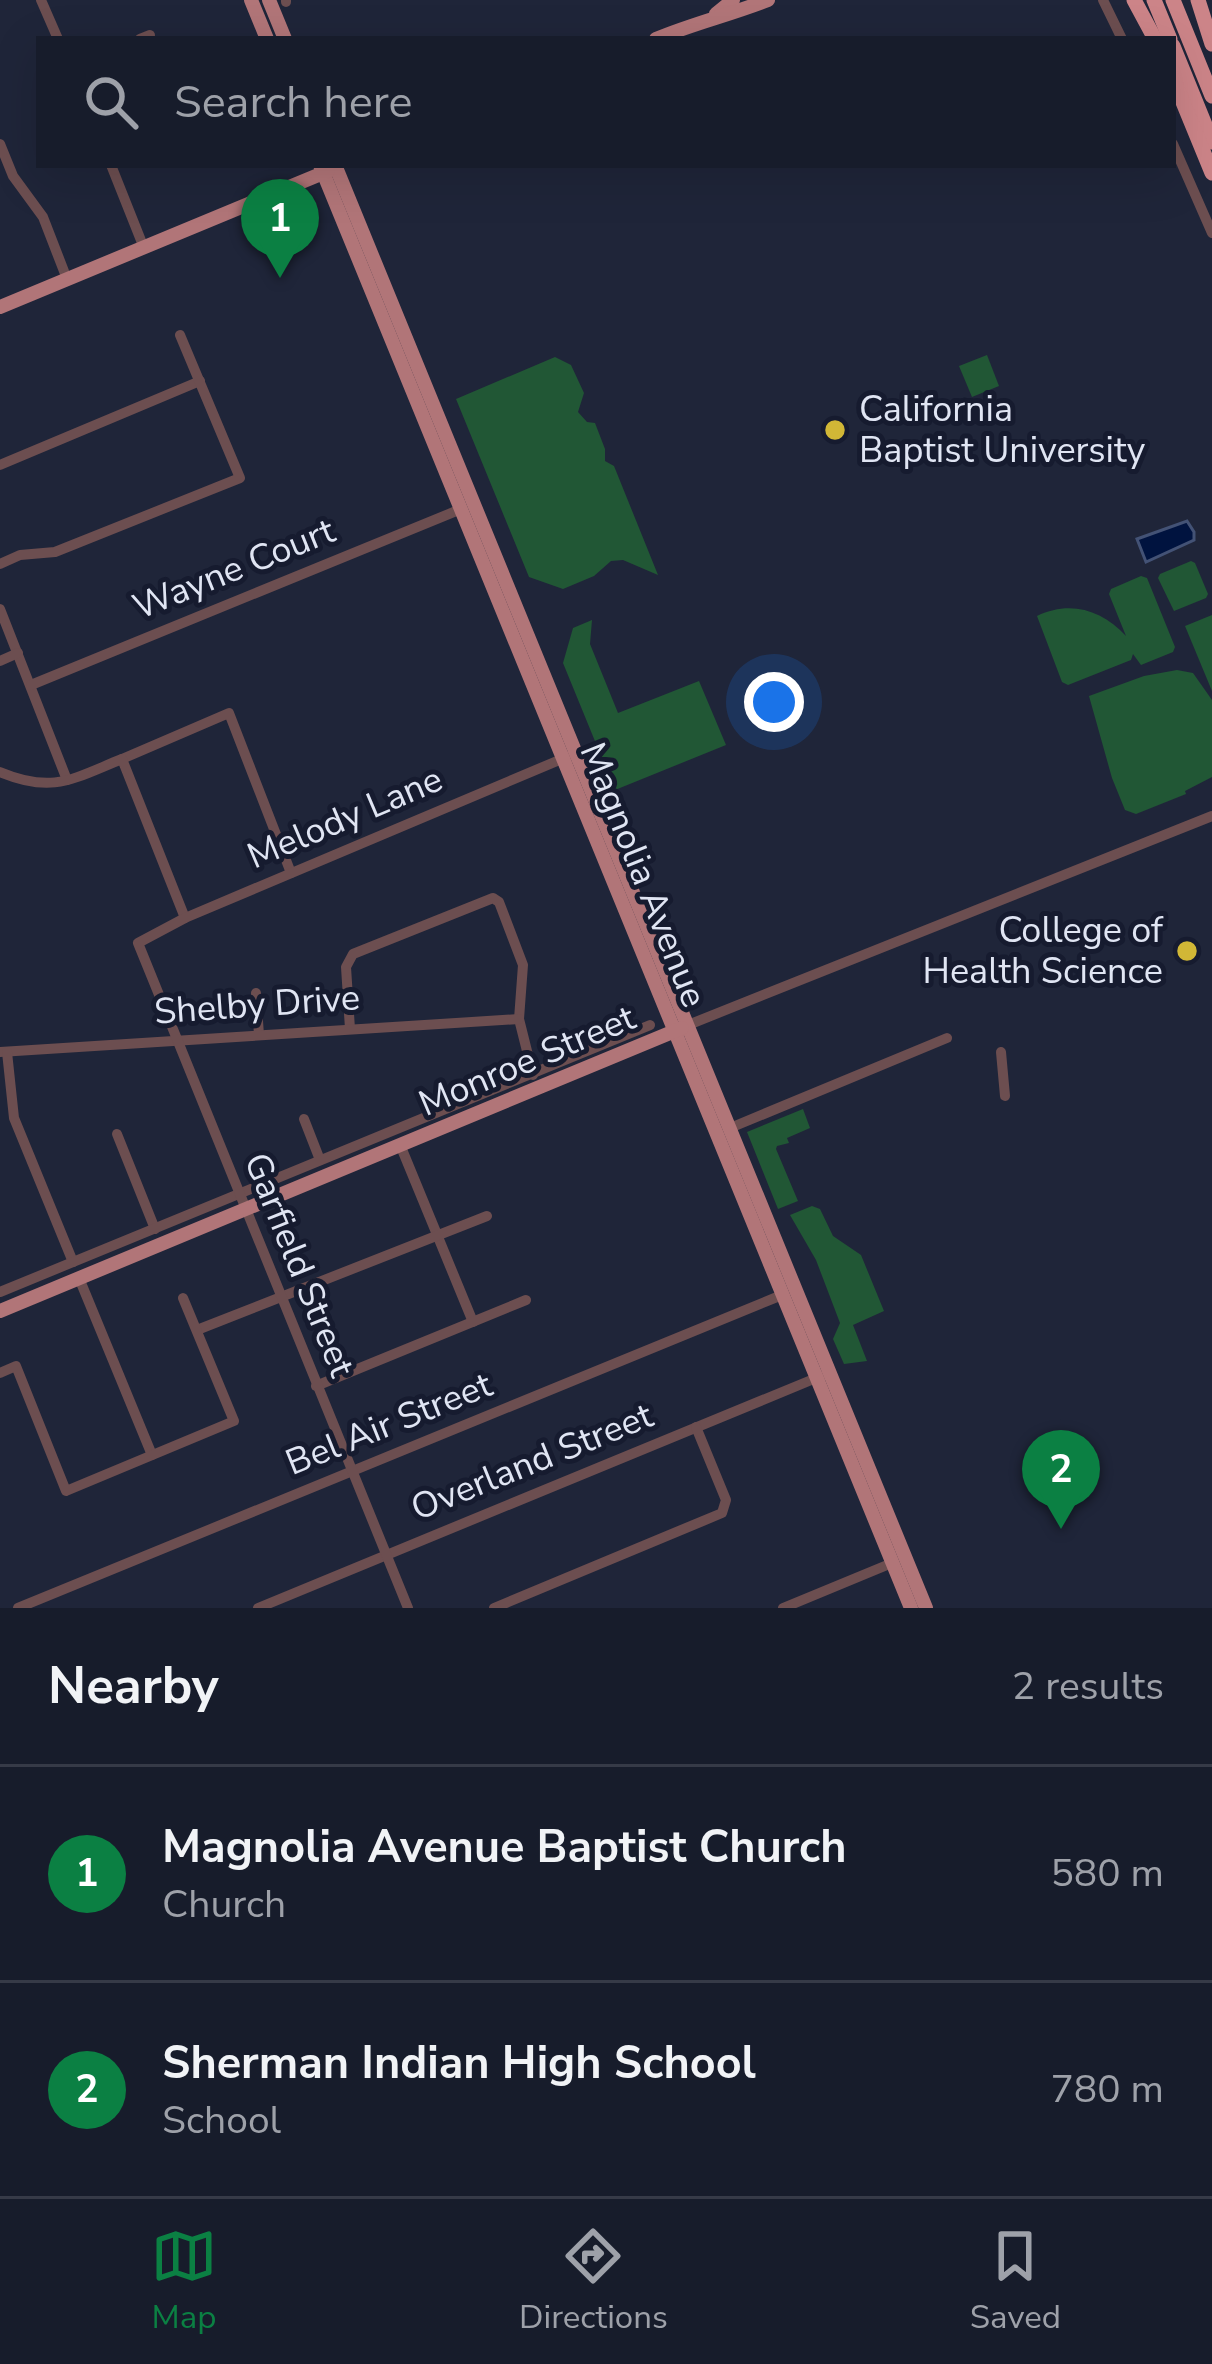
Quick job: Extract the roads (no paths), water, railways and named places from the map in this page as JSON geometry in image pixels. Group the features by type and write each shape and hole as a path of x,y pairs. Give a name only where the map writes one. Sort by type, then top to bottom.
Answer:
{"highway":[{"path":"1134,0 1153,36"},
{"path":"1154,0 1169,36"},
{"path":"1173,0 1212,96"},
{"path":"1198,0 1212,44"},
{"path":"1176,52 1212,142"},
{"path":"1176,85 1212,172"}],"main road":[{"path":"251,0 266,36"},
{"path":"663,36 716,14 733,0"},
{"path":"716,14 730,15 750,3 768,0"},
{"path":"280,1 285,36"},
{"path":"0,307 330,168"},
{"name":"Magnolia Avenue","path":"332,168 681,1028 782,1295 823,1375 926,1608"},
{"name":"Magnolia Avenue","path":"681,1028 730,1128 910,1608"},
{"name":"Monroe Street","path":"0,1311 76,1270 241,1202 401,1147 681,1028"}],"street":[{"path":"41,0 57,36"},
{"path":"1103,0 1121,36"},
{"path":"0,144 6,178 43,217 67,279"},
{"path":"1176,151 1212,232"},
{"path":"113,168 144,248"},
{"path":"0,564 20,555 55,552 240,478 179,335"},
{"path":"0,466 200,381"},
{"name":"Wayne Court","path":"31,685 467,506"},
{"path":"0,609 68,781"},
{"path":"0,661 18,653"},
{"path":"0,772 32,785 68,781 230,713 291,873"},
{"name":"Melody Lane","path":"138,943 185,918 569,756"},
{"path":"122,759 185,918"},
{"name":"Monroe Street","path":"681,1028 1212,816"},
{"path":"350,1029 346,967 353,954 493,898 499,902 524,965 519,1018 539,1090"},
{"name":"Garfield Street","path":"138,943 408,1608"},
{"path":"256,993 259,1035"},
{"name":"Shelby Drive","path":"4,1052 519,1018"},
{"path":"0,1292 76,1270 155,1228 241,1202 320,1160 650,1025"},
{"path":"730,1128 947,1038"},
{"path":"4,1052 14,1118 152,1455"},
{"path":"1001,1052 1005,1096"},
{"path":"304,1119 320,1160"},
{"path":"117,1134 155,1228"},
{"path":"401,1147 473,1322"},
{"path":"197,1330 488,1216"},
{"name":"Bel Air Street","path":"18,1608 782,1295"},
{"path":"0,1372 16,1366 66,1491 234,1421 183,1298"},
{"path":"316,1386 526,1300"},
{"name":"Overland Street","path":"258,1608 823,1375"},
{"path":"494,1608 722,1514 726,1500 696,1427"},
{"path":"782,1608 892,1563"}],"water":[{"path":"1187,521 1194,540 1146,562 1137,539"}],"place":[{"name":"Magnolia Avenue Baptist Church","path":"280,278"},
{"name":"California Baptist University","path":"835,430"},
{"name":"College of Health Science","path":"1187,951"},
{"name":"Sherman Indian High School","path":"1061,1529"}]}
